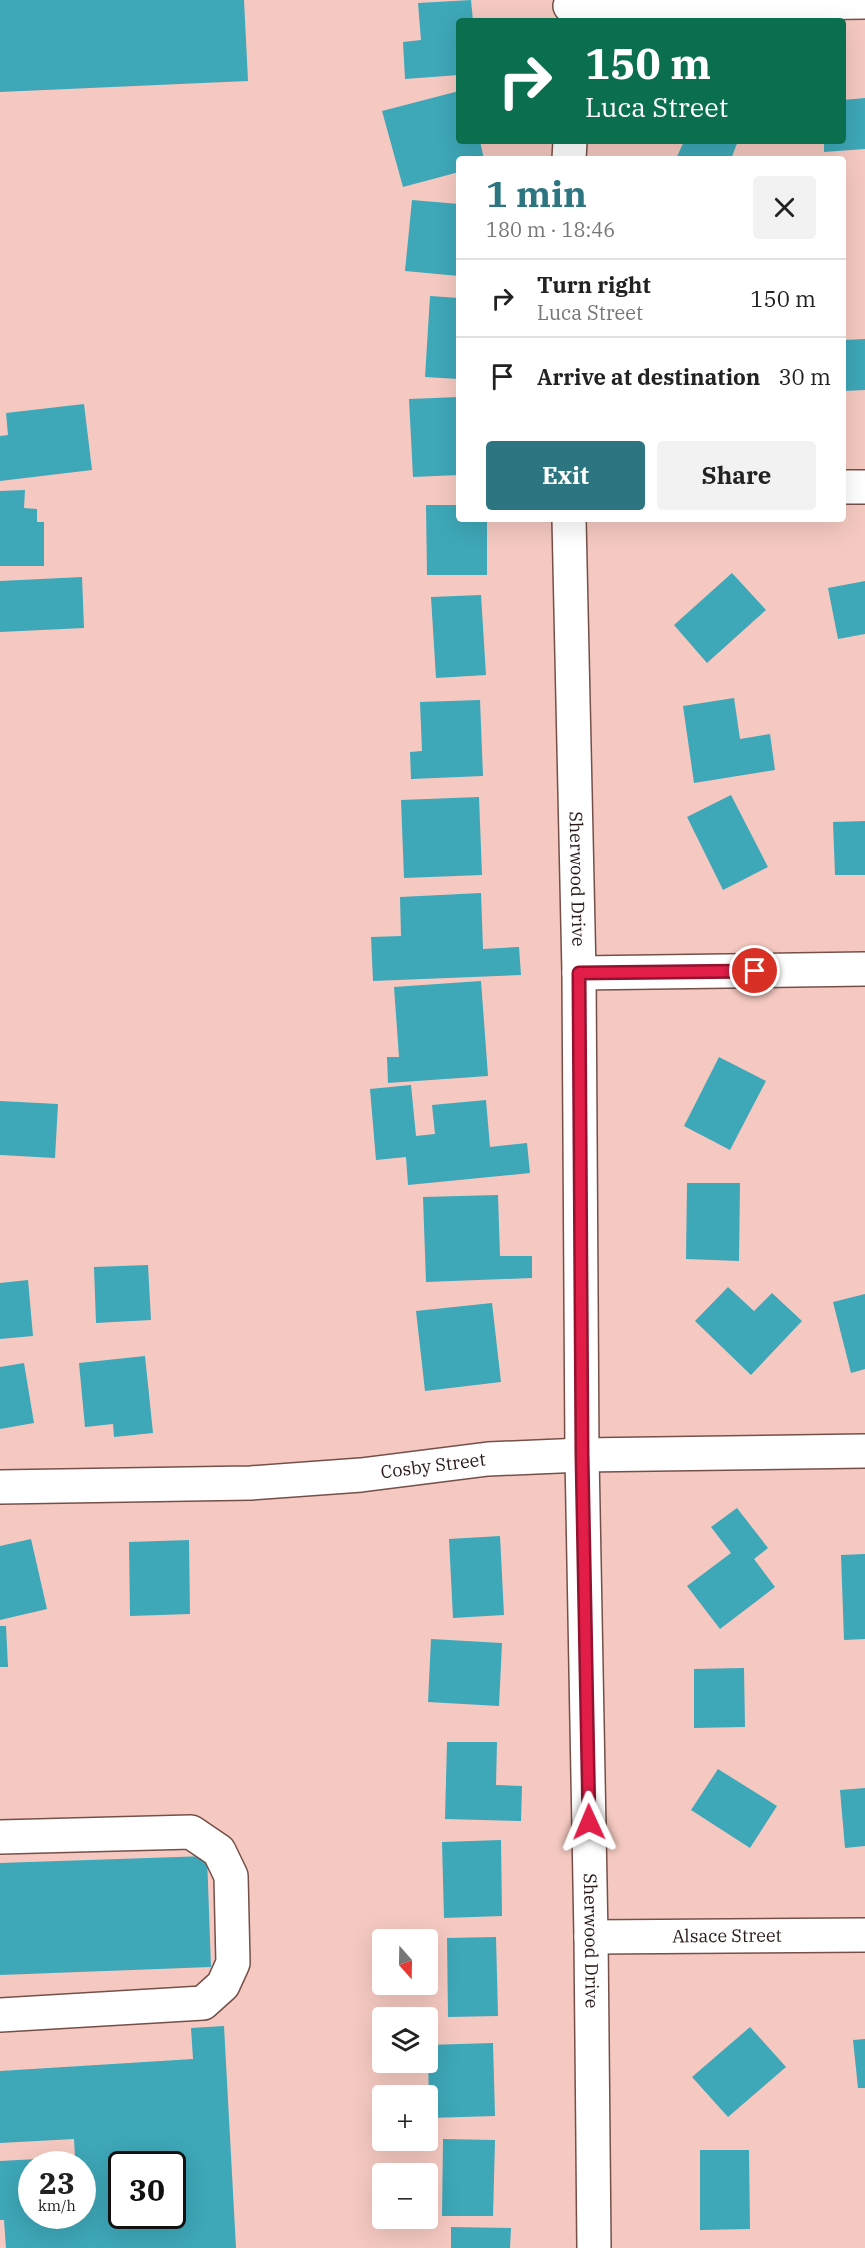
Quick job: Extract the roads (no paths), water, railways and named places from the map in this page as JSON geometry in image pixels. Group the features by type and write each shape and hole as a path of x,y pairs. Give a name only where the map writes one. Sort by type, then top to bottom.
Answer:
{"street":[{"path":"570,9 865,2"},
{"path":"846,487 865,487"},
{"name":"Sherwood Drive","path":"569,522 579,973 582,1455 594,2248"},
{"path":"579,973 865,969"},
{"name":"Cosby Street","path":"0,1487 251,1483 361,1475 488,1459 582,1455 865,1451"},
{"path":"0,1837 191,1832 219,1851 231,1876 233,1963 223,1985 203,2003 0,2015"},
{"name":"Alsace Street","path":"591,1937 865,1935"}]}
